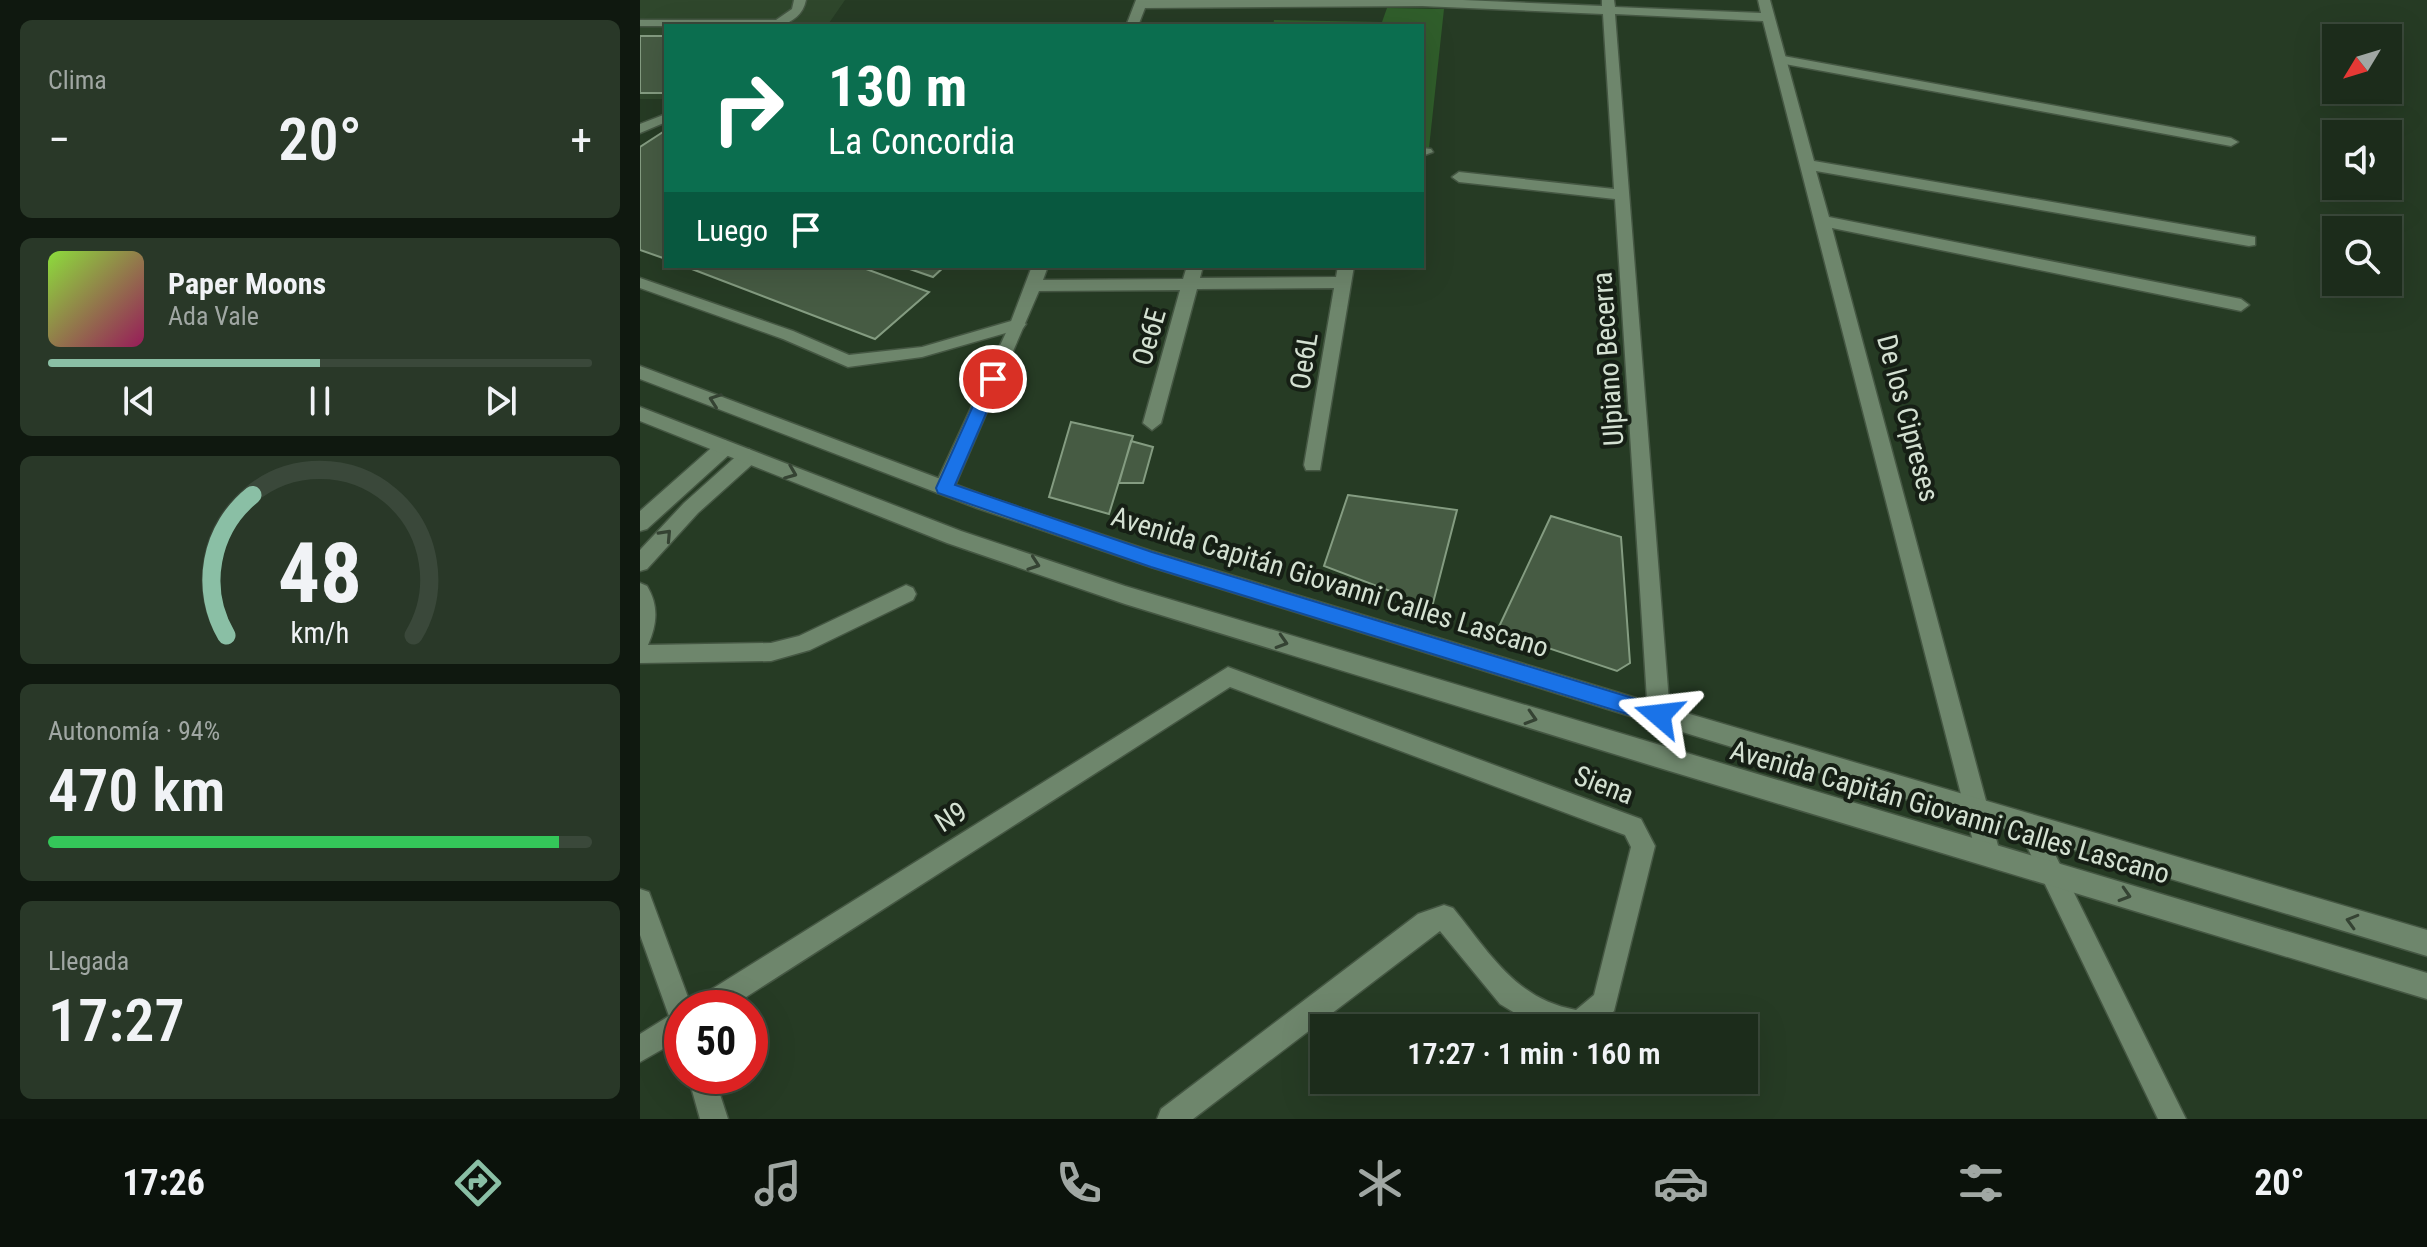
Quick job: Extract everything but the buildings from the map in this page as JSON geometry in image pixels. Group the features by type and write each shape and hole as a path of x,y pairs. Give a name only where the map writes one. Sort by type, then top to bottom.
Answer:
{"street":[{"path":"1133,24 1141,2 1385,1 1766,8"},
{"name":"Ulpiano Becerra","path":"1609,5 1659,715"},
{"name":"De los Cipreses","path":"1766,8 1988,853"},
{"path":"1809,165 2249,241"},
{"path":"1459,177 1623,195"},
{"path":"1823,221 2241,305"},
{"path":"944,488 1018,324 1039,268"},
{"path":"1032,286 1193,275 1345,274"},
{"name":"Oe6L","path":"1313,465 1345,274"},
{"name":"Oe6E","path":"1152,423 1193,275"},
{"name":"Avenida Capitán Giovanni Calles Lascano","path":"640,372 944,488 1151,559 1659,715 2427,943"},
{"name":"Avenida Capitán Giovanni Calles Lascano","path":"640,414 954,537 1125,595 2427,986"},
{"path":"640,523 725,447"},
{"path":"640,563 691,508 749,456"},
{"path":"640,592 644,596 646,625 640,639"},
{"path":"640,654 771,652 803,644 906,594"},
{"name":"Siena","path":"1171,1119 1427,923 1444,917 1509,995 1547,1018 1580,1024 1605,1002 1643,846 1633,827 1228,677"},
{"name":"N9","path":"733,990 1228,677"},
{"path":"2029,826 2172,1119"},
{"path":"640,901 673,990"},
{"path":"640,1049 664,1034"},
{"path":"706,1094 714,1119"}],"lane":[{"path":"640,23 778,23 795,13 800,0"},
{"path":"1778,59 2231,142"},
{"path":"640,129 664,118"},
{"path":"640,283 788,335 848,361 922,352 1018,324"}],"shaded area":[{"path":"640,0 845,0 828,24 664,24 664,99 640,99"}],"green space":[{"path":"1387,8 1444,9 1429,148 1424,148 1424,24 1273,24 1274,20 1382,22"}],"route":[{"path":"993,379 944,488 1151,559 1659,715"}]}
